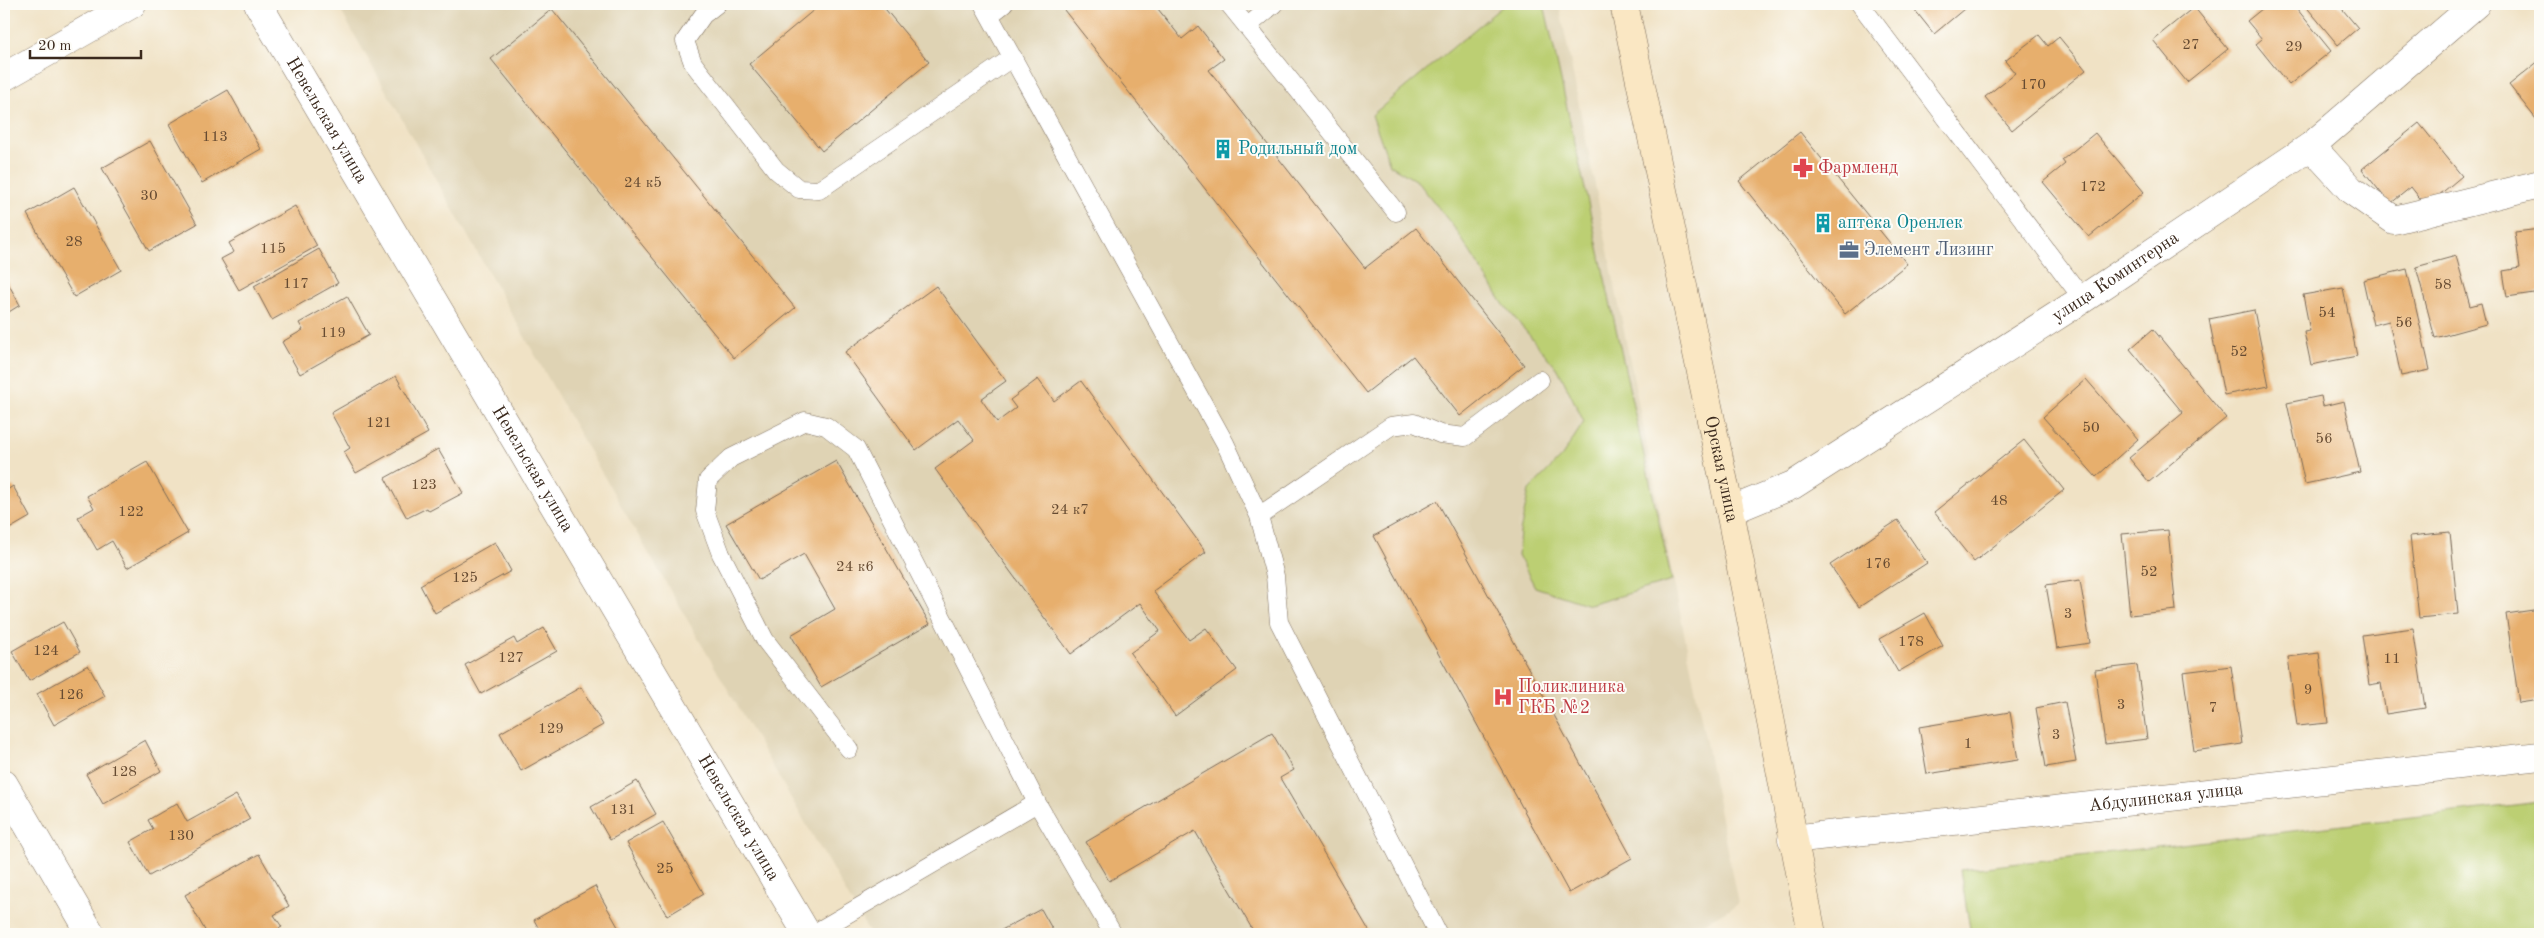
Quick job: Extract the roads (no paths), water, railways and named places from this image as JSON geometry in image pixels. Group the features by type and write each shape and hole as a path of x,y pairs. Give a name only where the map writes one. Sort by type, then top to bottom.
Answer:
{"main road":[{"name":"Орская улица","path":"1624,4 1730,510 1792,839 1812,934"}],"street":[{"path":"4,77 132,4"},
{"name":"Невельская улица","path":"258,4 807,934"},
{"name":"улица Коминтерна","path":"1730,510 1793,485 2083,299 2310,146 2476,4"},
{"path":"2310,146 2351,190 2394,220 2540,184"},
{"name":"Абдулинская улица","path":"1792,839 2540,756"},
{"path":"4,784 91,934"}],"lane":[{"path":"717,4 703,15 685,41 693,63 776,170 799,189 818,190 1013,57"},
{"path":"1004,4 987,10 1225,443 1259,516 1275,576 1279,622 1438,934"},
{"path":"1229,4 1396,212"},
{"path":"1248,26 1274,4"},
{"path":"1860,4 2083,299"},
{"path":"1259,516 1391,426 1414,423 1440,434 1465,437 1540,380"},
{"path":"849,749 765,640 720,554 705,511 708,480 731,458 805,421 826,426 856,449 1037,803 1113,934"},
{"path":"813,934 1037,803"}],"place":[{"name":"Родильный дом","path":"1223,149"},
{"name":"Фармленд","path":"1803,168"},
{"name":"аптека Оренлек","path":"1823,223"},
{"name":"Элемент Лизинг","path":"1849,250"},
{"name":"Поликлиника ГКБ №2","path":"1503,697"}]}
